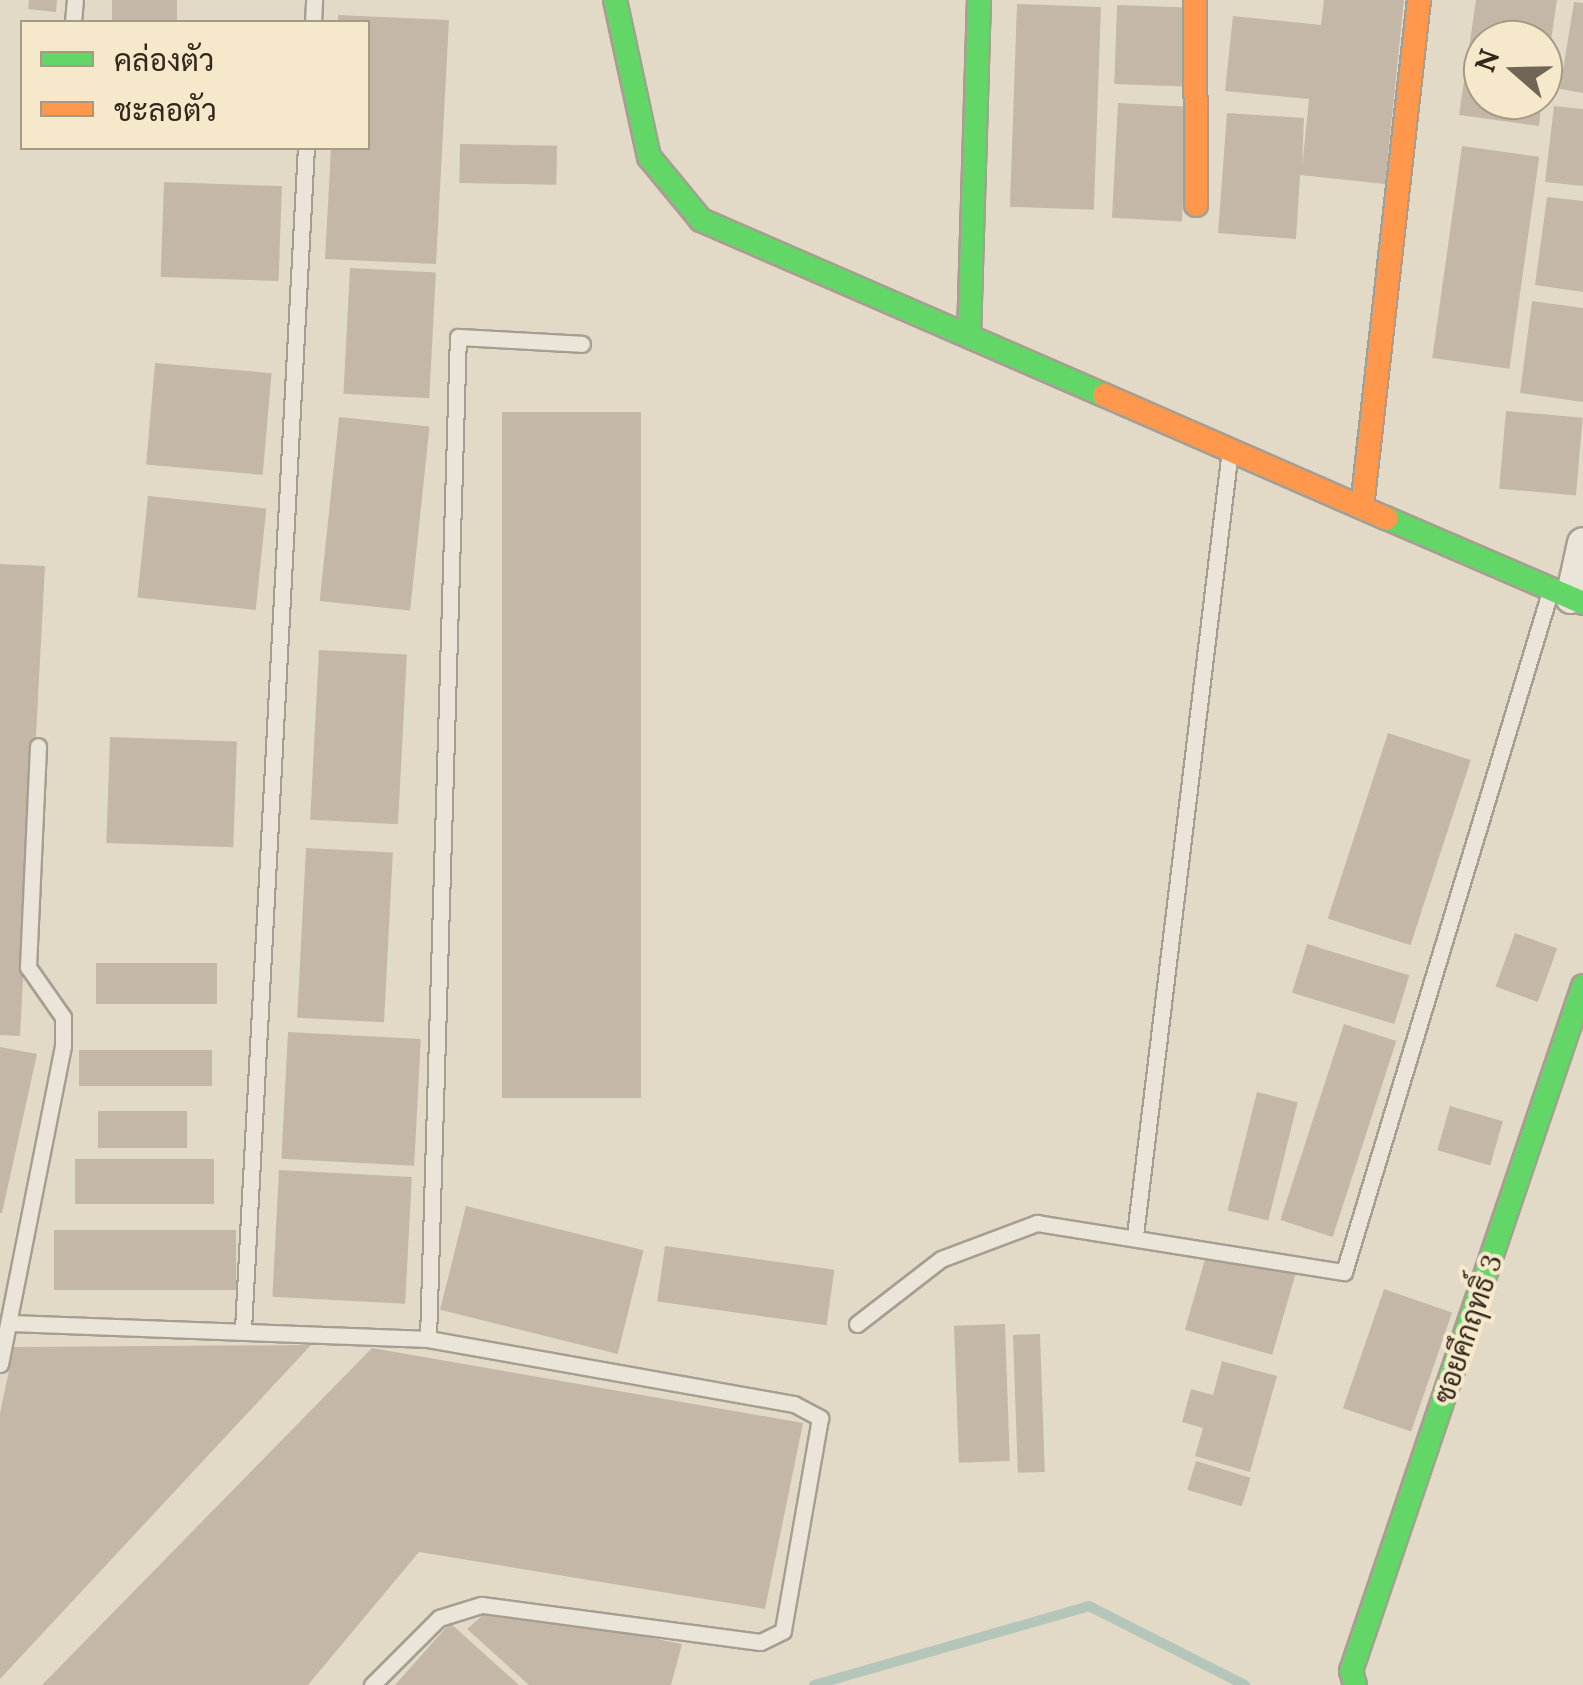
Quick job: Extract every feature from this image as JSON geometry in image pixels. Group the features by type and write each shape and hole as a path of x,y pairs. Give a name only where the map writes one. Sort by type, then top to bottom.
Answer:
{"street":[{"path":"615,0 649,157 702,220 1568,597 1583,543"},
{"path":"968,336 979,0"},
{"path":"1196,0 1196,205"},
{"path":"1362,507 1419,0"},
{"name":"ซอยคึกฤทธิ์ 3","path":"1353,1678 1583,986"}],"lane":[{"path":"243,1328 306,150"},
{"path":"428,1339 458,337 582,344"},
{"path":"1136,1235 1230,450"},
{"path":"857,1324 941,1259 1000,1231 1066,1223 1344,1272 1568,597"},
{"path":"0,1364 12,1323 63,1046 62,1017 28,966 38,746"},
{"path":"12,1323 243,1328 428,1339 810,1408 822,1441 784,1631 760,1642 481,1606 439,1618 372,1685"}],"building":[{"path":"29,0 57,0 56,12 28,9"},
{"path":"112,0 177,0 177,20 112,20"},
{"path":"1324,0 1404,0 1385,184 1300,175 1296,239 1218,233 1227,113 1304,118 1302,168 1309,99 1225,91 1233,16 1321,25"},
{"path":"1476,0 1557,0 1554,20 1473,20"},
{"path":"1574,2 1583,3 1583,93 1563,90"},
{"path":"1017,4 1101,7 1094,210 1010,207"},
{"path":"1117,5 1187,7 1184,86 1114,84"},
{"path":"338,15 449,20 436,264 325,259 331,150 370,150 370,20 338,20"},
{"path":"1118,103 1188,107 1182,222 1112,218"},
{"path":"1563,107 1583,109 1583,186 1545,182 1552,120 1563,120"},
{"path":"1495,120 1540,120 1539,126"},
{"path":"460,144 557,146 556,185 459,183"},
{"path":"1462,146 1539,157 1509,369 1432,358"},
{"path":"164,182 282,186 279,281 161,277"},
{"path":"1547,197 1583,201 1583,292 1535,285"},
{"path":"350,268 436,273 429,398 343,394"},
{"path":"1532,301 1583,308 1583,402 1520,393"},
{"path":"155,363 272,373 263,475 146,465"},
{"path":"1506,411 1583,418 1576,495 1499,489"},
{"path":"502,412 641,412 641,1098 502,1098"},
{"path":"339,417 430,427 410,610 320,601"},
{"path":"148,496 266,508 256,610 137,597"},
{"path":"0,564 45,566 20,1036 0,1035"},
{"path":"319,650 407,655 398,824 310,820"},
{"path":"1388,733 1471,760 1410,945 1328,918"},
{"path":"110,737 237,741 233,847 106,843"},
{"path":"306,848 393,853 384,1022 297,1018"},
{"path":"1515,933 1557,948 1538,1002 1496,987"},
{"path":"1307,944 1409,975 1394,1024 1292,993"},
{"path":"96,963 217,963 217,1004 96,1004"},
{"path":"1344,1024 1396,1041 1333,1237 1280,1220"},
{"path":"288,1032 421,1039 414,1166 281,1159"},
{"path":"0,1047 37,1054 2,1213 0,1213"},
{"path":"79,1050 212,1050 212,1086 79,1086"},
{"path":"1257,1092 1298,1102 1268,1221 1227,1210"},
{"path":"1450,1106 1503,1121 1490,1165 1437,1150"},
{"path":"98,1111 187,1111 187,1148 98,1148"},
{"path":"75,1159 214,1159 214,1204 75,1204"},
{"path":"279,1170 412,1177 405,1304 272,1297"},
{"path":"466,1206 644,1250 618,1354 440,1310"},
{"path":"54,1230 236,1230 236,1290 54,1290"},
{"path":"665,1246 834,1270 827,1325 657,1301"},
{"path":"1208,1249 1295,1274 1272,1355 1185,1330"},
{"path":"1384,1289 1452,1312 1411,1432 1343,1408"},
{"path":"1005,1324 1010,1461 959,1463 954,1326"},
{"path":"1040,1334 1045,1472 1018,1473 1013,1335"},
{"path":"311,1345 0,1679 0,1413 14,1347"},
{"path":"372,1348 803,1423 765,1609 419,1552 308,1685 42,1685"},
{"path":"1222,1361 1277,1376 1250,1472 1195,1456 1203,1428 1182,1422 1191,1389 1213,1395"},
{"path":"1196,1461 1251,1478 1242,1506 1187,1490"},
{"path":"483,1615 556,1619 682,1644 671,1685 529,1685 467,1629"},
{"path":"450,1623 519,1685 395,1685"}],"waterway":[{"path":"814,1685 1089,1606 1245,1685"}],"traffic: fast":[{"path":"615,0 649,157 701,220 1104,395"},
{"path":"969,335 979,0"},
{"path":"1386,518 1583,603"},
{"path":"1355,1685 1351,1671 1583,986"}],"traffic: slow":[{"path":"1195,0 1196,205"},
{"path":"1362,507 1419,0"},
{"path":"1104,395 1386,518"}]}
